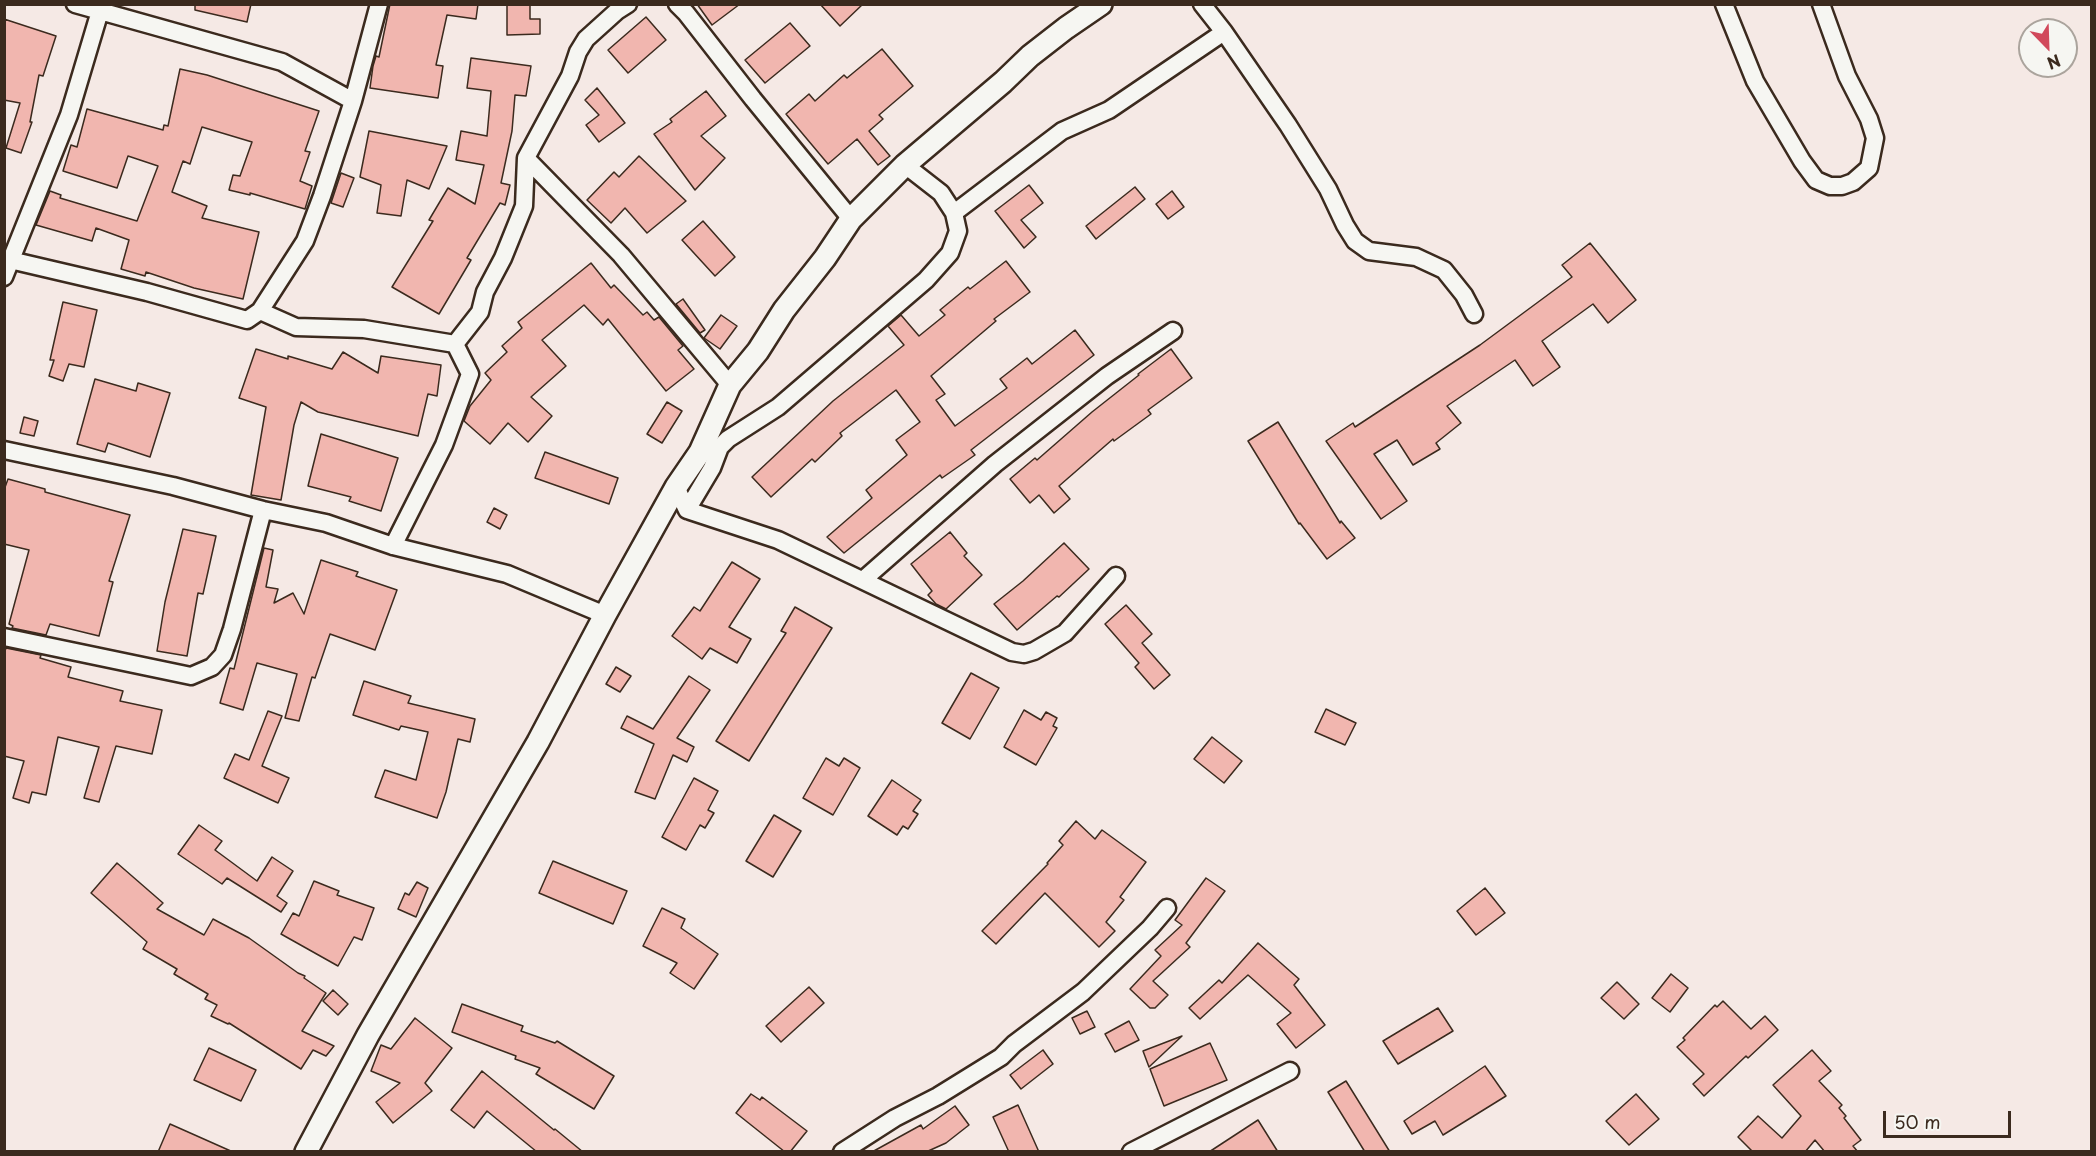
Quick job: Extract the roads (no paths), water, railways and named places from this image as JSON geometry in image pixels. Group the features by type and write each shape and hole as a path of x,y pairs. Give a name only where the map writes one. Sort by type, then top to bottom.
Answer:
{"street":[{"path":"75,4 282,62 353,100"},
{"path":"10,260 147,292 247,320 260,311 305,241 353,100 379,4"},
{"path":"455,344 480,312 485,292 524,206 526,158 570,76 578,52 586,39 616,11 628,4"},
{"path":"677,4 851,219"},
{"path":"306,1152 368,1035 533,752 676,487 700,452 730,385 758,351 784,310 825,258 851,219 905,165 1003,82 1030,56 1101,4"},
{"path":"1202,4 1288,125 1328,189 1355,241 1369,251 1416,257 1444,270 1464,295 1474,314"},
{"path":"1724,4 1755,81 1797,152 1816,180 1830,186 1842,186 1853,182 1869,168 1875,138 1869,119 1847,76 1821,4"},
{"path":"4,277 69,115 100,11"},
{"path":"954,213 1062,131 1109,110 1224,32"},
{"path":"526,158 621,255 730,385"},
{"path":"687,510 712,468 720,447 728,439 778,407 926,280 950,253 958,231 954,213 941,193 905,165"},
{"path":"260,311 296,327 364,329 455,344"},
{"path":"862,580 995,464 1107,376 1173,331"},
{"path":"393,546 444,445 470,374 455,344"},
{"path":"4,450 173,486 326,524 393,546 507,574 605,615"},
{"path":"676,487 687,510 778,540 1012,652 1024,654 1034,651 1065,633 1116,576"},
{"path":"4,637 191,676 212,667 223,655 232,629 263,510"},
{"path":"842,1152 895,1118 938,1096 1001,1057 1014,1044 1083,992 1150,928 1167,908"},
{"path":"1131,1152 1290,1071"}]}
